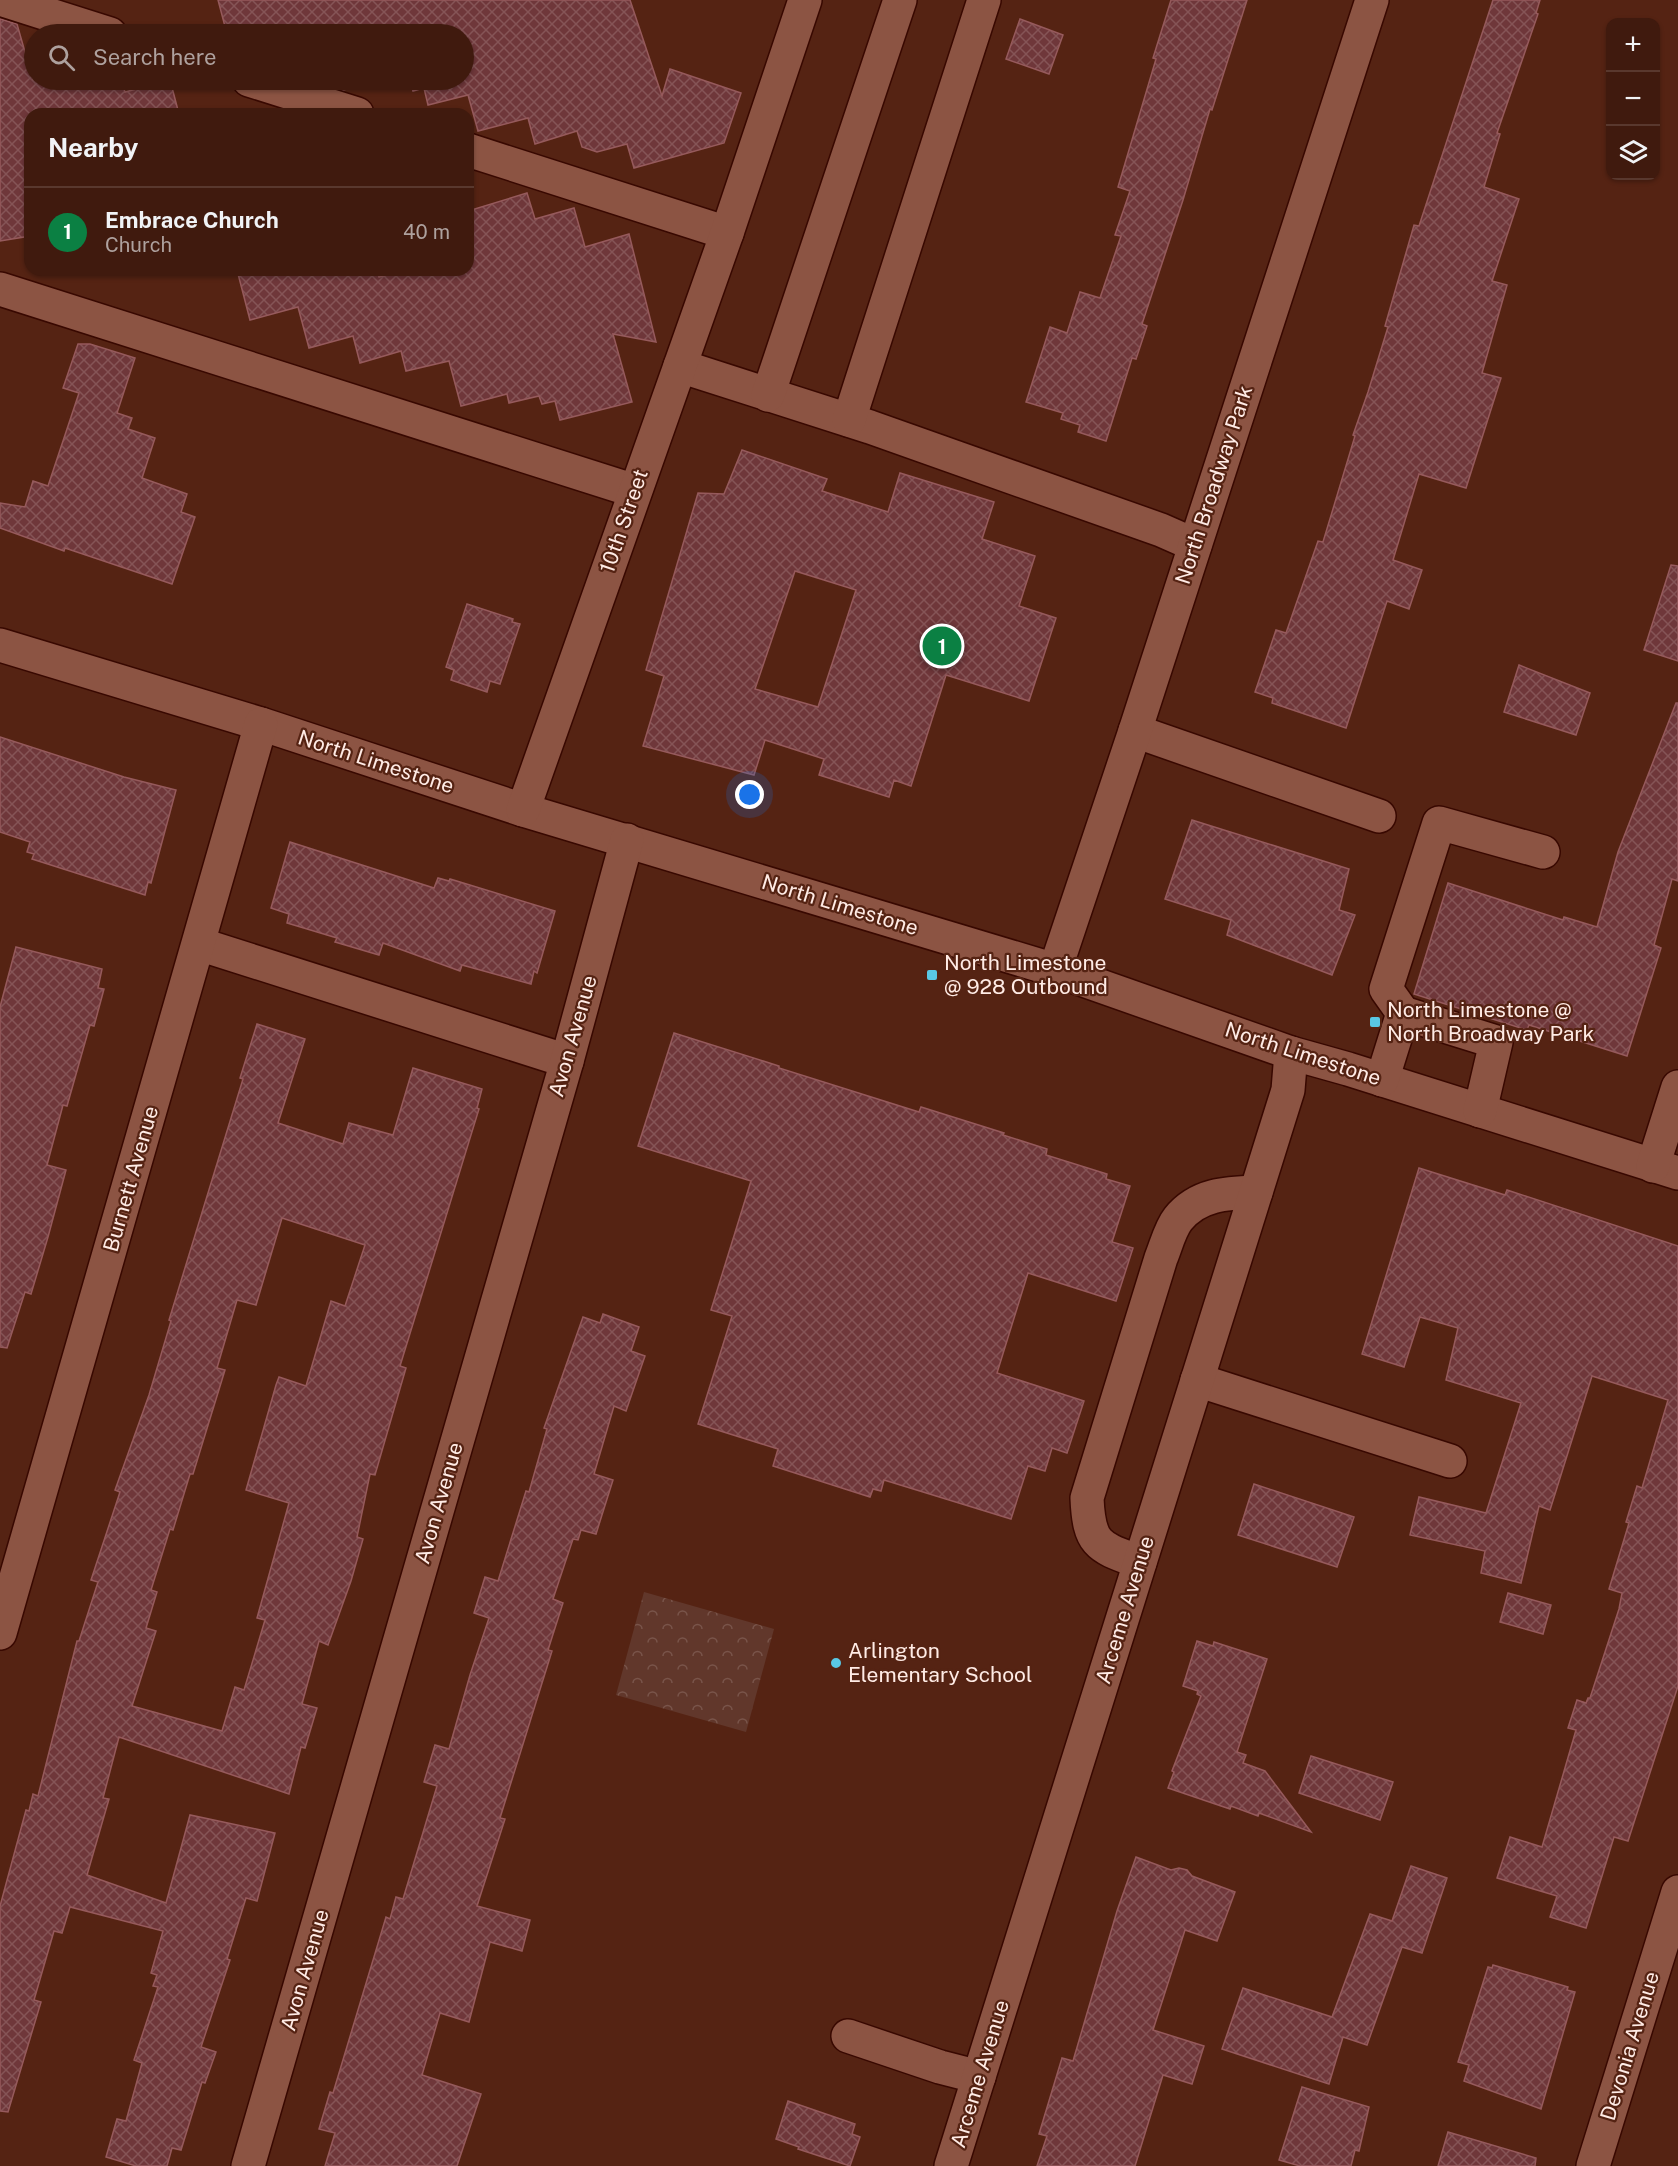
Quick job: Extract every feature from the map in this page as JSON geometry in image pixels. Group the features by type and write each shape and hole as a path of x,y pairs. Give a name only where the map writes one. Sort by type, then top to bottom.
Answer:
{"street":[{"path":"3,0 79,24"},
{"name":"10th Street","path":"523,810 727,233 805,0"},
{"path":"768,395 900,0"},
{"path":"849,420 984,0"},
{"name":"North Broadway Park","path":"1055,970 1135,731 1372,0"},
{"path":"281,90 338,108"},
{"path":"474,152 727,233"},
{"path":"0,289 634,491"},
{"path":"680,366 896,436 1161,530 1195,545"},
{"name":"North Limestone","path":"0,645 261,724 523,810 1055,970 1291,1053 1665,1170"},
{"name":"Burnett Avenue","path":"0,1633 261,724"},
{"path":"1135,731 1379,816"},
{"path":"1480,1111 1496,1042 1403,1013 1386,989 1439,823 1544,852"},
{"name":"Avon Avenue","path":"248,2166 567,1061 627,840"},
{"path":"199,944 567,1061"},
{"path":"1382,1080 1403,1013"},
{"name":"Arceme Avenue","path":"951,2166 1288,1090 1291,1053"},
{"path":"1665,1170 1678,1087"},
{"path":"1140,1562 1107,1550 1095,1539 1088,1518 1087,1498 1161,1258 1177,1220 1190,1207 1204,1199 1228,1193 1256,1192"},
{"path":"1197,1380 1450,1461"},
{"name":"Devonia Avenue","path":"1593,2166 1678,1892"},
{"path":"848,2036 940,2067 979,2077"}],"green space":[{"path":"644,1592 774,1629 746,1732 616,1695"}],"building":[{"path":"218,0 630,0 662,96 670,69 741,93 724,143 634,168 627,144 597,152 582,147 577,131 535,144 528,118 478,131 474,108 472,108 468,95 428,105 424,90 474,90 474,24 224,24"},
{"path":"1171,0 1247,0 1142,324 1147,326 1136,359 1132,358 1106,441 1078,432 1080,425 1061,419 1063,413 1026,402 1050,327 1067,333 1080,292 1100,298 1121,236 1115,235 1130,191 1118,187"},
{"path":"1493,0 1540,0 1536,13 1538,14 1497,133 1500,134 1484,187 1519,199 1492,281 1507,285 1482,373 1501,378 1466,488 1419,474 1393,560 1422,570 1409,609 1387,601 1346,728 1272,703 1273,698 1255,692 1276,630 1286,633 1318,541 1323,542 1355,436 1353,435 1388,327 1385,326 1414,225 1419,226"},
{"path":"0,19 17,24 24,48 24,90 124,90 125,92 173,90 177,108 24,108 24,237 0,241"},
{"path":"1020,19 1063,35 1049,74 1006,59"},
{"path":"527,193 535,219 574,208 585,247 629,234 656,342 613,334 632,402 560,420 555,401 542,404 539,396 509,403 507,394 461,406 449,361 406,371 401,351 360,363 353,336 309,348 298,307 250,320 239,276 474,276 474,209"},
{"path":"78,344 90,344 135,358 117,413 132,418 128,429 155,438 142,478 187,494 181,512 195,517 172,584 65,548 64,551 0,528 0,503 25,507 33,481 48,486 79,393 63,388"},
{"path":"742,450 827,479 822,491 888,512 900,473 994,502 982,539 1035,556 1019,606 1056,618 1029,701 946,675 911,786 894,780 889,797 819,775 824,759 765,740 754,775 643,746 664,676 646,670 698,493 724,494","holes":["795,571 856,590 818,707 755,689"]},
{"path":"1671,565 1678,566 1678,661 1644,650"},
{"path":"467,604 513,619 512,622 520,624 500,684 490,681 487,692 451,680 454,670 446,667"},
{"path":"1519,665 1590,693 1576,735 1504,712"},
{"path":"1676,703 1678,703 1678,881 1672,879 1654,945 1661,948 1627,1056 1529,1025 1527,1030 1414,994 1448,883 1563,920 1564,917 1597,927 1618,852"},
{"path":"0,737 124,777 176,790 151,883 148,882 145,895 32,859 34,854 27,852 30,842 0,832"},
{"path":"1192,820 1349,869 1339,910 1355,915 1332,975 1227,935 1231,920 1165,899"},
{"path":"290,842 434,888 438,878 449,881 450,879 555,911 537,973 534,971 531,984 462,965 460,971 383,943 379,955 335,942 337,938 287,923 289,914 271,908"},
{"path":"16,947 102,969 98,988 104,989 94,1026 90,1025 67,1106 63,1105 47,1165 66,1170 48,1237 31,1294 25,1292 7,1348 0,1347 0,1007"},
{"path":"257,1024 305,1039 278,1123 343,1144 349,1123 393,1135 413,1068 482,1089 477,1108 479,1109 400,1366 406,1368 375,1475 370,1474 357,1537 363,1539 351,1581 328,1645 319,1641 302,1704 317,1708 305,1748 301,1747 289,1794 119,1737 103,1798 109,1799 87,1875 166,1903 190,1815 275,1833 257,1901 246,1898 227,1959 230,1960 201,2047 216,2052 205,2083 202,2082 181,2150 172,2148 167,2166 136,2166 106,2157 117,2119 126,2121 142,2063 134,2060 158,1987 153,1986 157,1975 151,1973 163,1931 70,1907 62,1933 54,1931 34,2000 41,2002 8,2112 0,2111 0,1906 26,1810 29,1811 33,1794 38,1796 77,1641 79,1641 98,1582 91,1580 120,1492 115,1490 149,1395 171,1321 169,1320 243,1079 240,1078","holes":["282,1218 365,1245 345,1306 331,1301 306,1386 279,1377 246,1490 289,1503 257,1618 265,1620 244,1690 235,1687 222,1731 132,1706 156,1631 146,1628 157,1592 151,1590 170,1529 173,1530 190,1474 193,1474 225,1370 217,1368 237,1300 256,1305"]},
{"path":"674,1033 919,1112 921,1107 1004,1133 1003,1135 1047,1149 1046,1155 1107,1174 1106,1179 1130,1186 1112,1242 1133,1248 1116,1301 1028,1273 997,1373 1084,1401 1067,1453 1052,1448 1045,1471 1028,1466 1011,1519 884,1480 881,1491 873,1489 870,1497 773,1466 778,1449 698,1424 732,1316 711,1310 751,1181 638,1146"},
{"path":"1419,1168 1505,1195 1507,1190 1678,1246 1678,1686 1628,1841 1614,1837 1586,1928 1550,1917 1557,1896 1497,1878 1510,1837 1542,1847 1576,1730 1568,1728 1577,1700 1586,1703 1590,1698 1619,1609 1622,1593 1609,1589 1629,1523 1626,1522 1637,1486 1642,1488 1668,1400 1592,1376 1550,1510 1539,1506 1521,1583 1481,1573 1485,1551 1410,1535 1419,1497 1486,1513 1521,1403 1446,1380 1458,1328 1420,1317 1404,1367 1362,1354"},
{"path":"603,1314 639,1327 631,1351 645,1356 626,1411 614,1406 594,1474 613,1480 596,1534 581,1530 578,1540 573,1539 553,1599 563,1603 548,1650 552,1651 500,1818 505,1819 477,1906 530,1920 522,1951 490,1942 469,2022 440,2013 422,2075 481,2094 457,2166 325,2166 335,2133 319,2129 330,2092 333,2093 386,1917 390,1919 396,1897 403,1899 437,1786 424,1782 435,1745 449,1749 489,1618 474,1613 485,1577 498,1581 526,1491 529,1492 547,1429 544,1428 583,1317 600,1323"},
{"path":"1254,1484 1354,1517 1337,1567 1238,1535"},
{"path":"1508,1593 1551,1605 1543,1634 1500,1622"},
{"path":"1197,1641 1213,1646 1214,1642 1267,1659 1237,1752 1246,1755 1243,1763 1265,1771 1311,1832 1259,1813 1258,1816 1231,1806 1230,1809 1168,1788 1174,1772 1172,1771 1201,1696 1197,1694 1198,1691 1183,1686"},
{"path":"1311,1756 1393,1782 1380,1820 1299,1793"},
{"path":"1136,1857 1171,1870 1179,1868 1187,1870 1192,1876 1235,1892 1217,1941 1185,1930 1153,2030 1204,2046 1192,2084 1163,2075 1135,2166 1037,2166 1047,2136 1039,2134 1062,2058 1073,2061 1117,1911"},
{"path":"1411,1866 1447,1878 1422,1953 1402,1947 1367,2045 1343,2037 1329,2084 1222,2049 1243,1988 1332,2017 1370,1914 1392,1921"},
{"path":"1493,1965 1568,1987 1567,1990 1575,1992 1541,2109 1464,2081 1469,2065 1458,2062 1488,1967 1492,1968"},
{"path":"1302,2087 1369,2107 1359,2151 1355,2150 1351,2166 1300,2166 1279,2160"},
{"path":"788,2101 855,2124 852,2134 860,2137 850,2166 798,2149 799,2147 776,2139"},
{"path":"1448,2132 1536,2158 1535,2166 1438,2166"}],"place":[{"name":"Embrace Church","path":"942,646"},
{"name":"North Limestone @ 928 Outbound","path":"932,975"},
{"name":"North Limestone @ North Broadway Park","path":"1375,1022"},
{"name":"Arlington Elementary School","path":"836,1663"}]}
